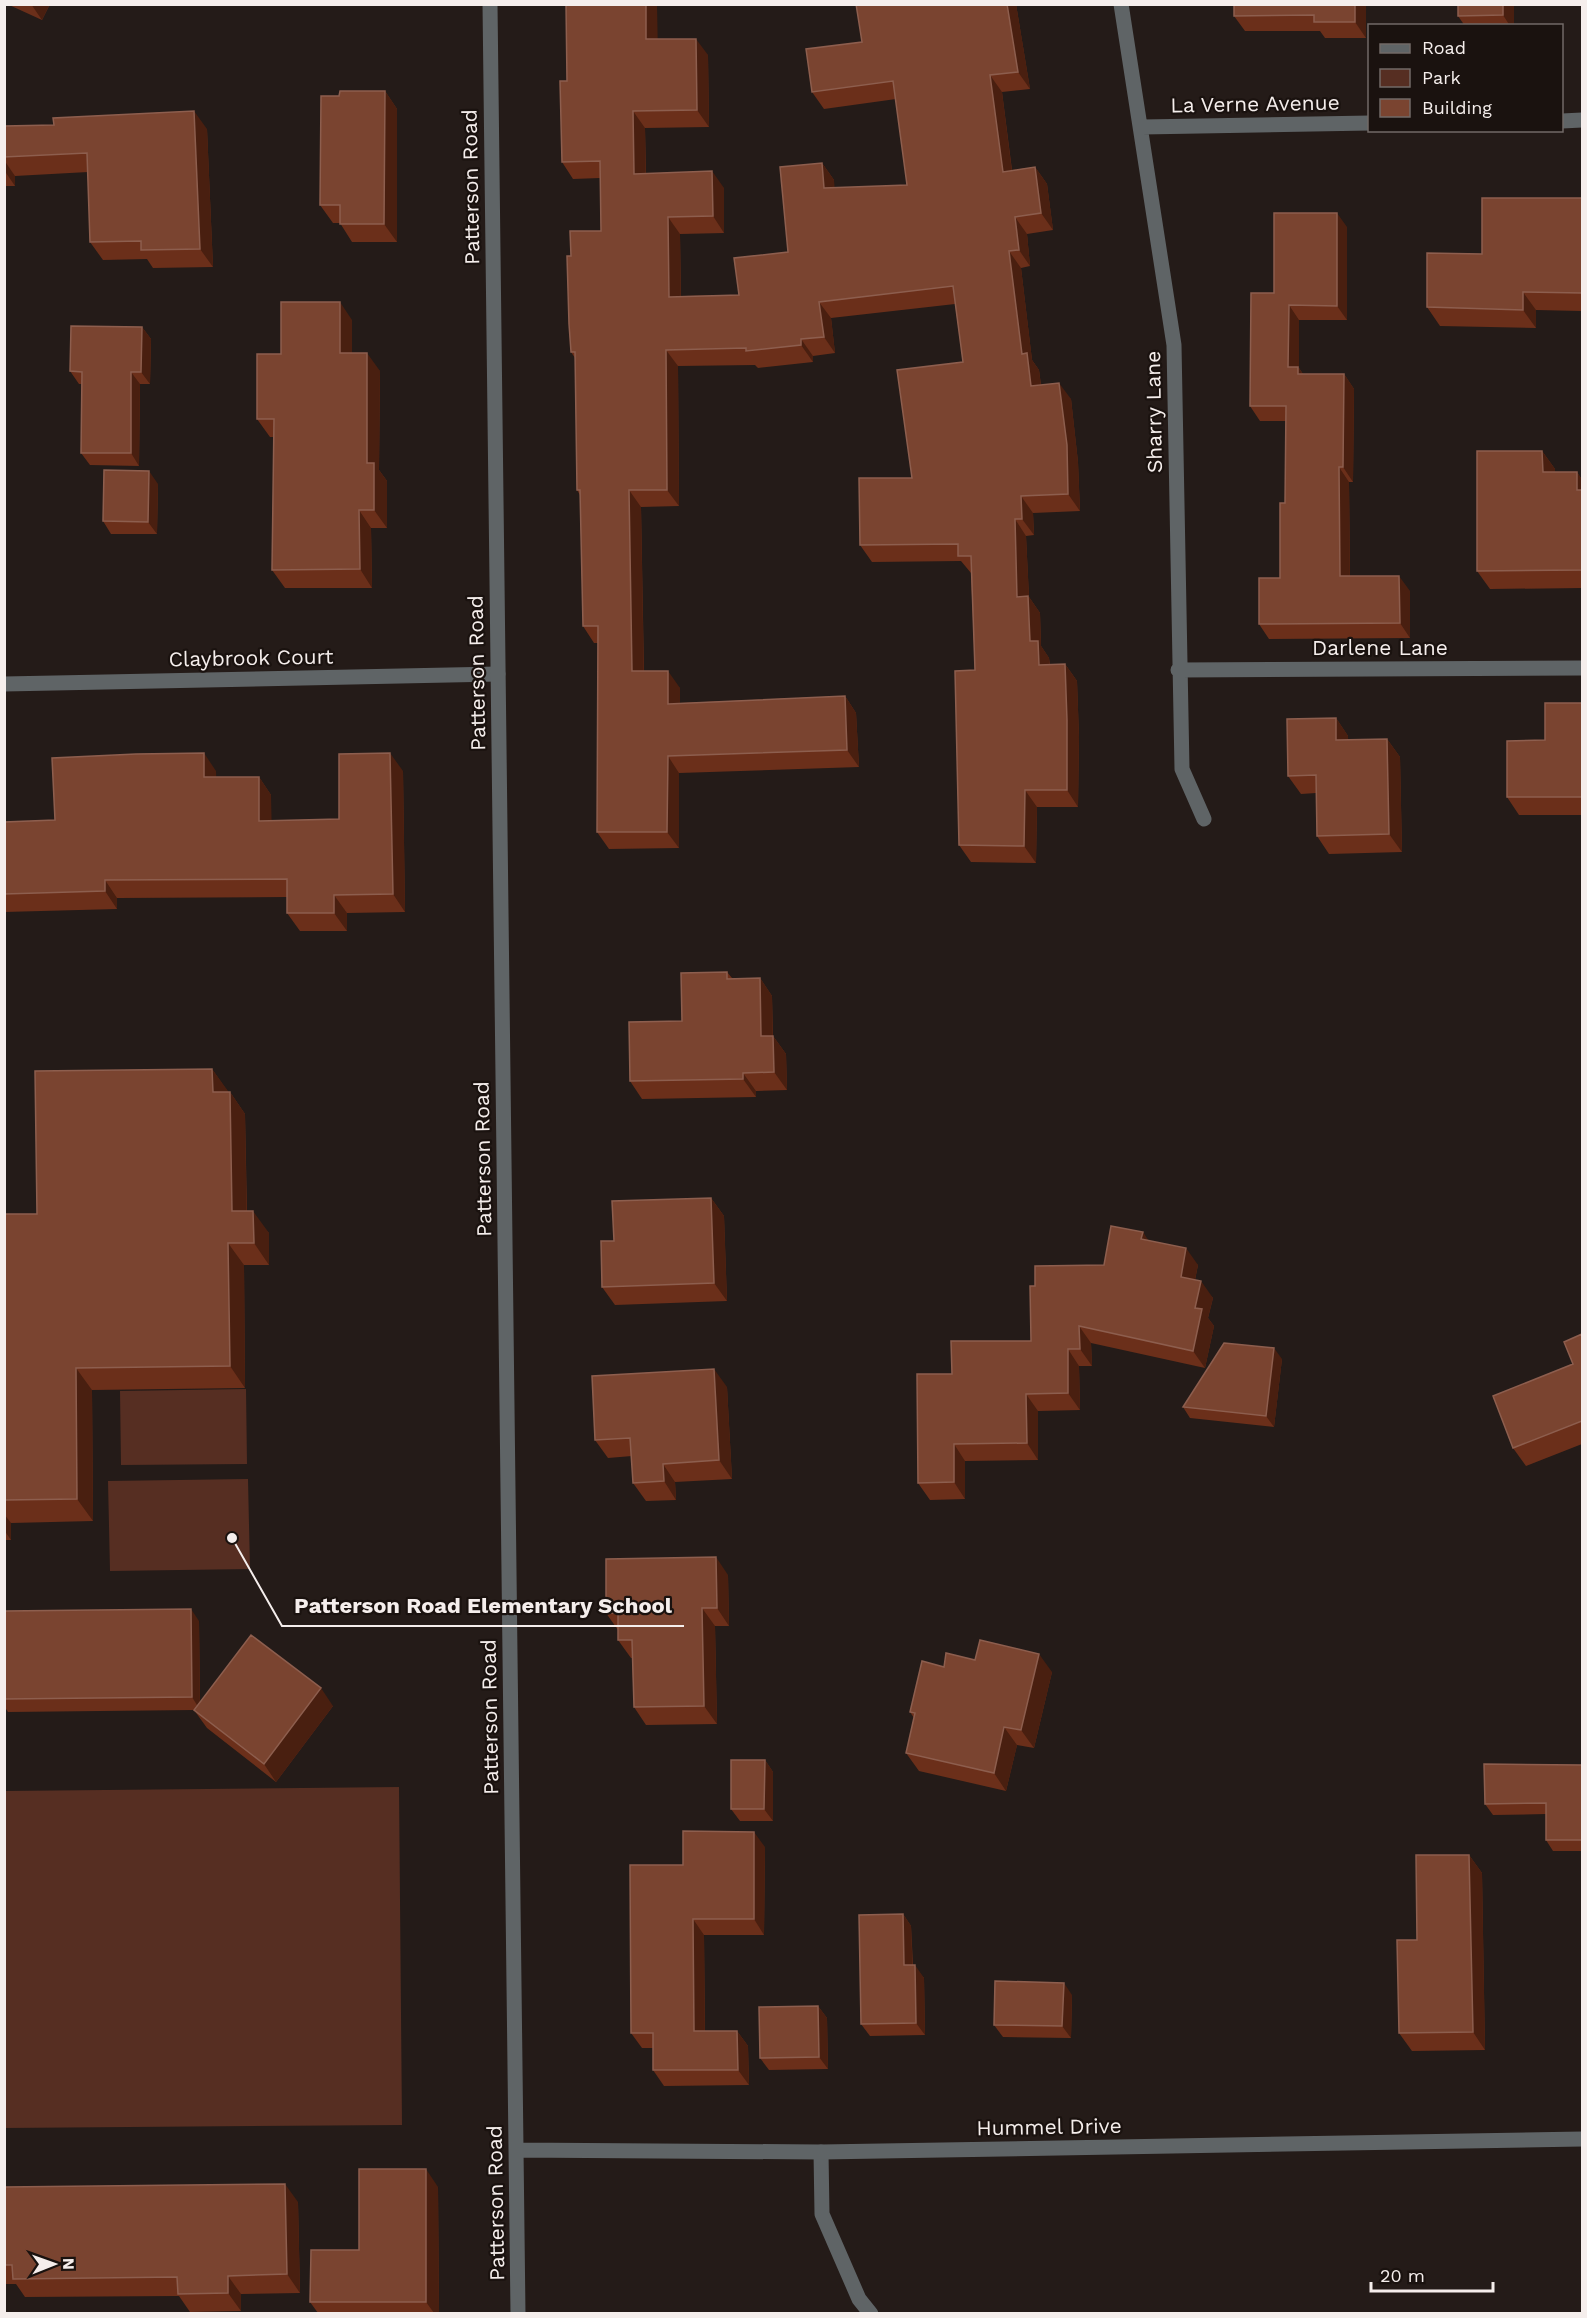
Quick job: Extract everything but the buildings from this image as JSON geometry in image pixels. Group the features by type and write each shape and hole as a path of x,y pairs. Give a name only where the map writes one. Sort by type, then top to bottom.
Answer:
{"street":[{"name":"Patterson Road","path":"490,4 518,2313"},
{"name":"Sharry Lane","path":"1121,4 1142,127 1174,345 1178,670 1182,769 1204,819"},
{"path":"1563,121 1582,120"},
{"name":"La Verne Avenue","path":"1142,127 1368,123"},
{"name":"Darlene Lane","path":"1178,670 1582,668"},
{"name":"Claybrook Court","path":"4,684 498,674"},
{"name":"Hummel Drive","path":"516,2150 821,2152 1582,2139"},
{"path":"821,2152 822,2214 859,2299 871,2313"}],"green space":[{"path":"246,1389 247,1464 121,1465 120,1391"},
{"path":"248,1479 250,1569 110,1571 108,1481"},
{"path":"399,1787 402,2125 5,2128 5,1791"}],"place":[{"name":"Patterson Road Elementary School","path":"232,1538"}]}
